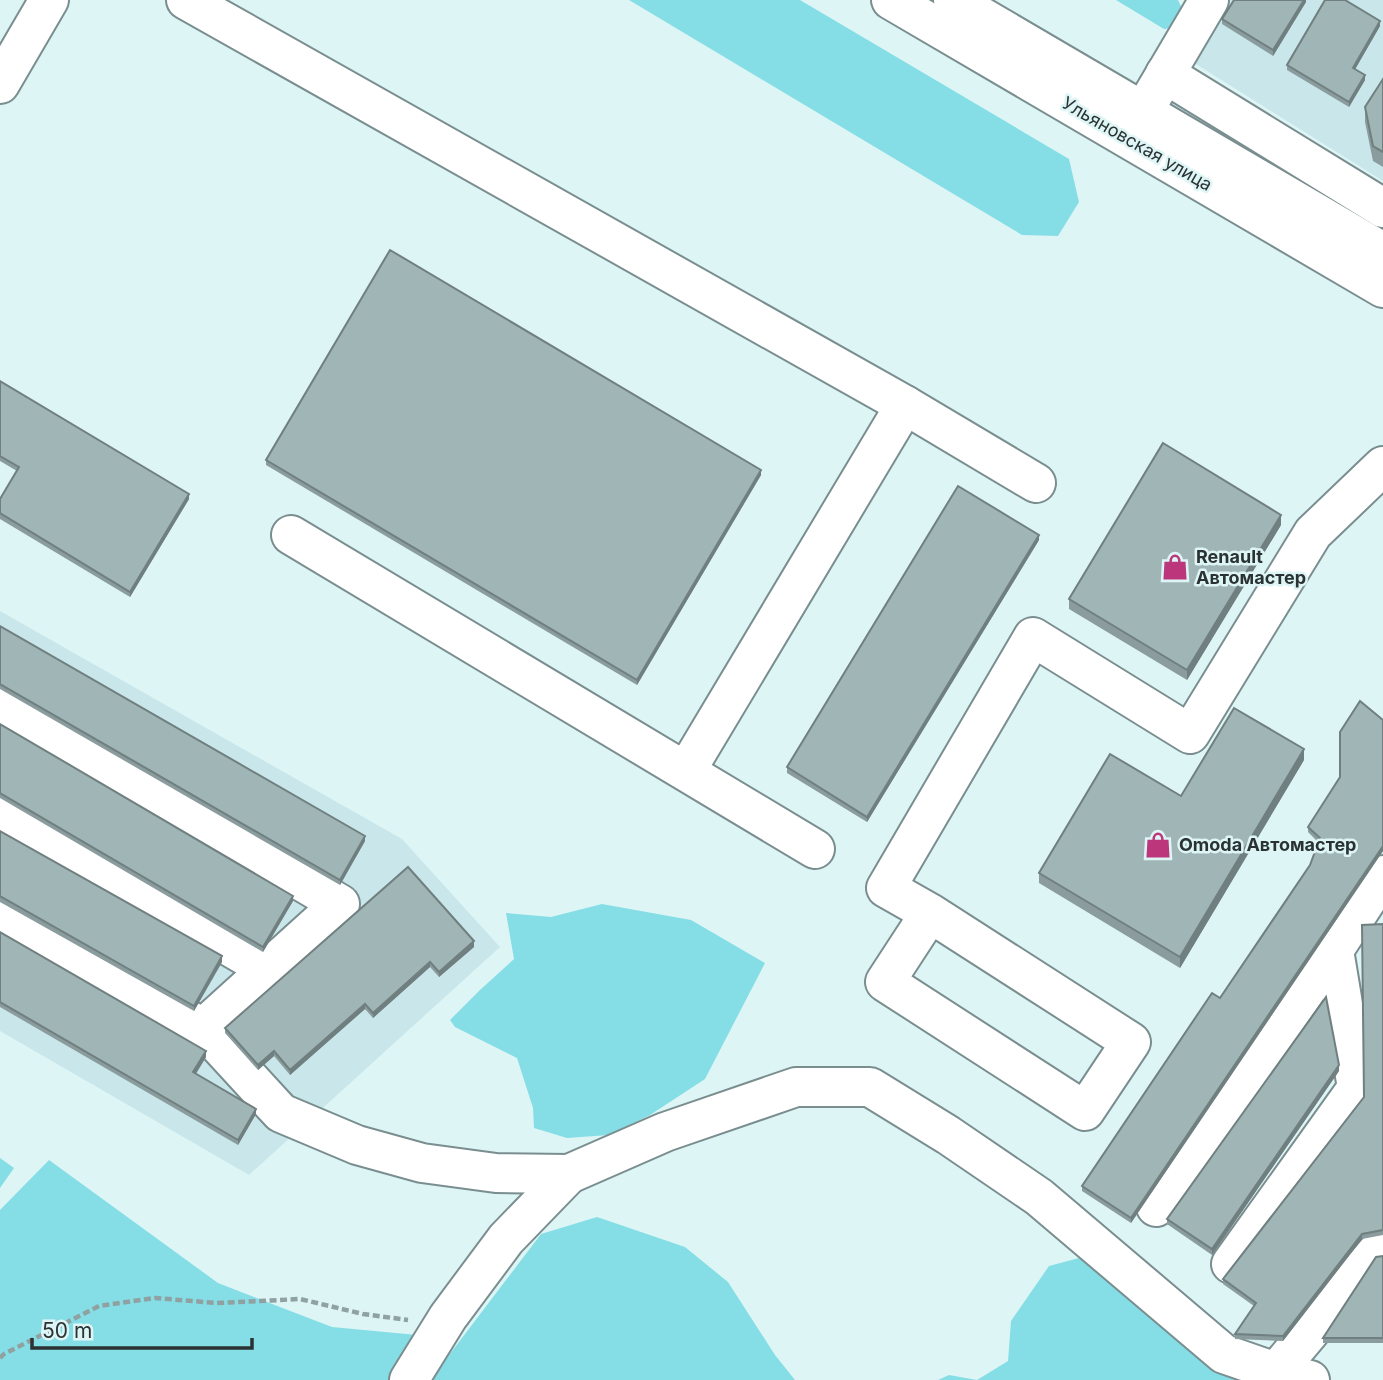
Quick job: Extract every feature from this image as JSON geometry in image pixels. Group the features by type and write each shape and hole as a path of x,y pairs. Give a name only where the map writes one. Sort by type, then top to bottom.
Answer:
{"main road":[{"path":"0,84 49,0"},
{"path":"186,0 905,405 1036,482"},
{"name":"Ульяновская улица","path":"891,0 1383,288"},
{"name":"Ульяновская улица","path":"953,0 1383,252"},
{"path":"1143,112 1209,0"},
{"path":"1165,74 1383,208"},
{"path":"686,771 905,405"},
{"path":"930,914 885,982 1086,1111 1131,1042 930,914 886,888 1032,637 1190,734 1313,533 1383,466"},
{"path":"291,535 815,849"},
{"path":"0,704 340,904 203,1028"},
{"path":"0,813 268,969"},
{"path":"1156,1206 1334,950 1383,874"},
{"path":"0,913 203,1028 281,1113 357,1145 422,1163 496,1173 569,1174"},
{"path":"1231,1264 1357,1088 1334,950"},
{"path":"409,1380 447,1317 506,1239 569,1174 665,1132 796,1087 870,1087 948,1135 1039,1197 1224,1354 1293,1376 1376,1253 1383,1252"}],"path":[{"path":"0,1358 41,1334 99,1306 155,1298 217,1304 300,1299 402,1320 447,1317"}],"shaded area":[{"path":"629,0 800,0 1069,159 1079,202 1058,236 1022,235"},
{"path":"1116,0 1178,0 1185,15 1176,28 1164,29"},
{"path":"1219,0 1383,0 1383,181 1183,56"},
{"path":"0,611 402,839 500,947 249,1175 0,1031"},
{"path":"602,904 691,920 765,963 705,1079 650,1115 609,1135 567,1138 534,1128 533,1108 517,1058 455,1027 450,1020 514,959 506,913 551,917"},
{"path":"0,1158 14,1168 0,1188"},
{"path":"49,1160 218,1283 332,1327 417,1335 391,1380 0,1380 0,1210"},
{"path":"597,1217 685,1247 728,1282 775,1355 795,1380 430,1380 541,1234"},
{"path":"1079,1258 1228,1377 1243,1380 977,1380 1008,1361 1011,1321 1049,1266"},
{"path":"949,1375 977,1380 938,1380"}],"building":[{"path":"1234,0 1304,0 1273,50 1222,19"},
{"path":"1325,0 1345,0 1380,21 1353,68 1365,75 1349,102 1287,65"},
{"path":"1383,79 1383,152 1373,146 1365,107"},
{"path":"390,250 761,470 637,680 266,460"},
{"path":"0,381 189,494 130,592 0,513 0,499 19,467 0,456"},
{"name":"Renault Автомастер","path":"1163,443 1281,515 1187,670 1069,599"},
{"path":"958,486 1039,535 867,817 787,767"},
{"path":"0,626 365,836 340,880 0,684"},
{"path":"1360,701 1383,720 1383,846 1131,1218 1082,1186 1212,993 1220,998 1310,865 1320,838 1308,827 1340,777 1340,732"},
{"name":"Omoda Автомастер","path":"1234,708 1304,749 1180,957 1039,873 1110,754 1181,796"},
{"path":"0,724 293,896 263,947 0,793"},
{"path":"0,831 222,956 194,1006 0,896"},
{"path":"408,867 474,941 439,972 430,962 373,1013 365,1004 290,1070 274,1051 258,1065 225,1028"},
{"path":"1383,924 1383,1230 1362,1234 1283,1336 1235,1334 1256,1303 1223,1279 1364,1097 1362,925"},
{"path":"0,932 206,1051 193,1072 256,1109 238,1140 0,1002"},
{"path":"1326,997 1339,1065 1212,1249 1167,1219"},
{"path":"1383,1256 1383,1338 1323,1338 1376,1257"}],"place":[{"name":"Renault Автомастер","path":"1175,567"},
{"name":"Omoda Автомастер","path":"1158,845"}]}
